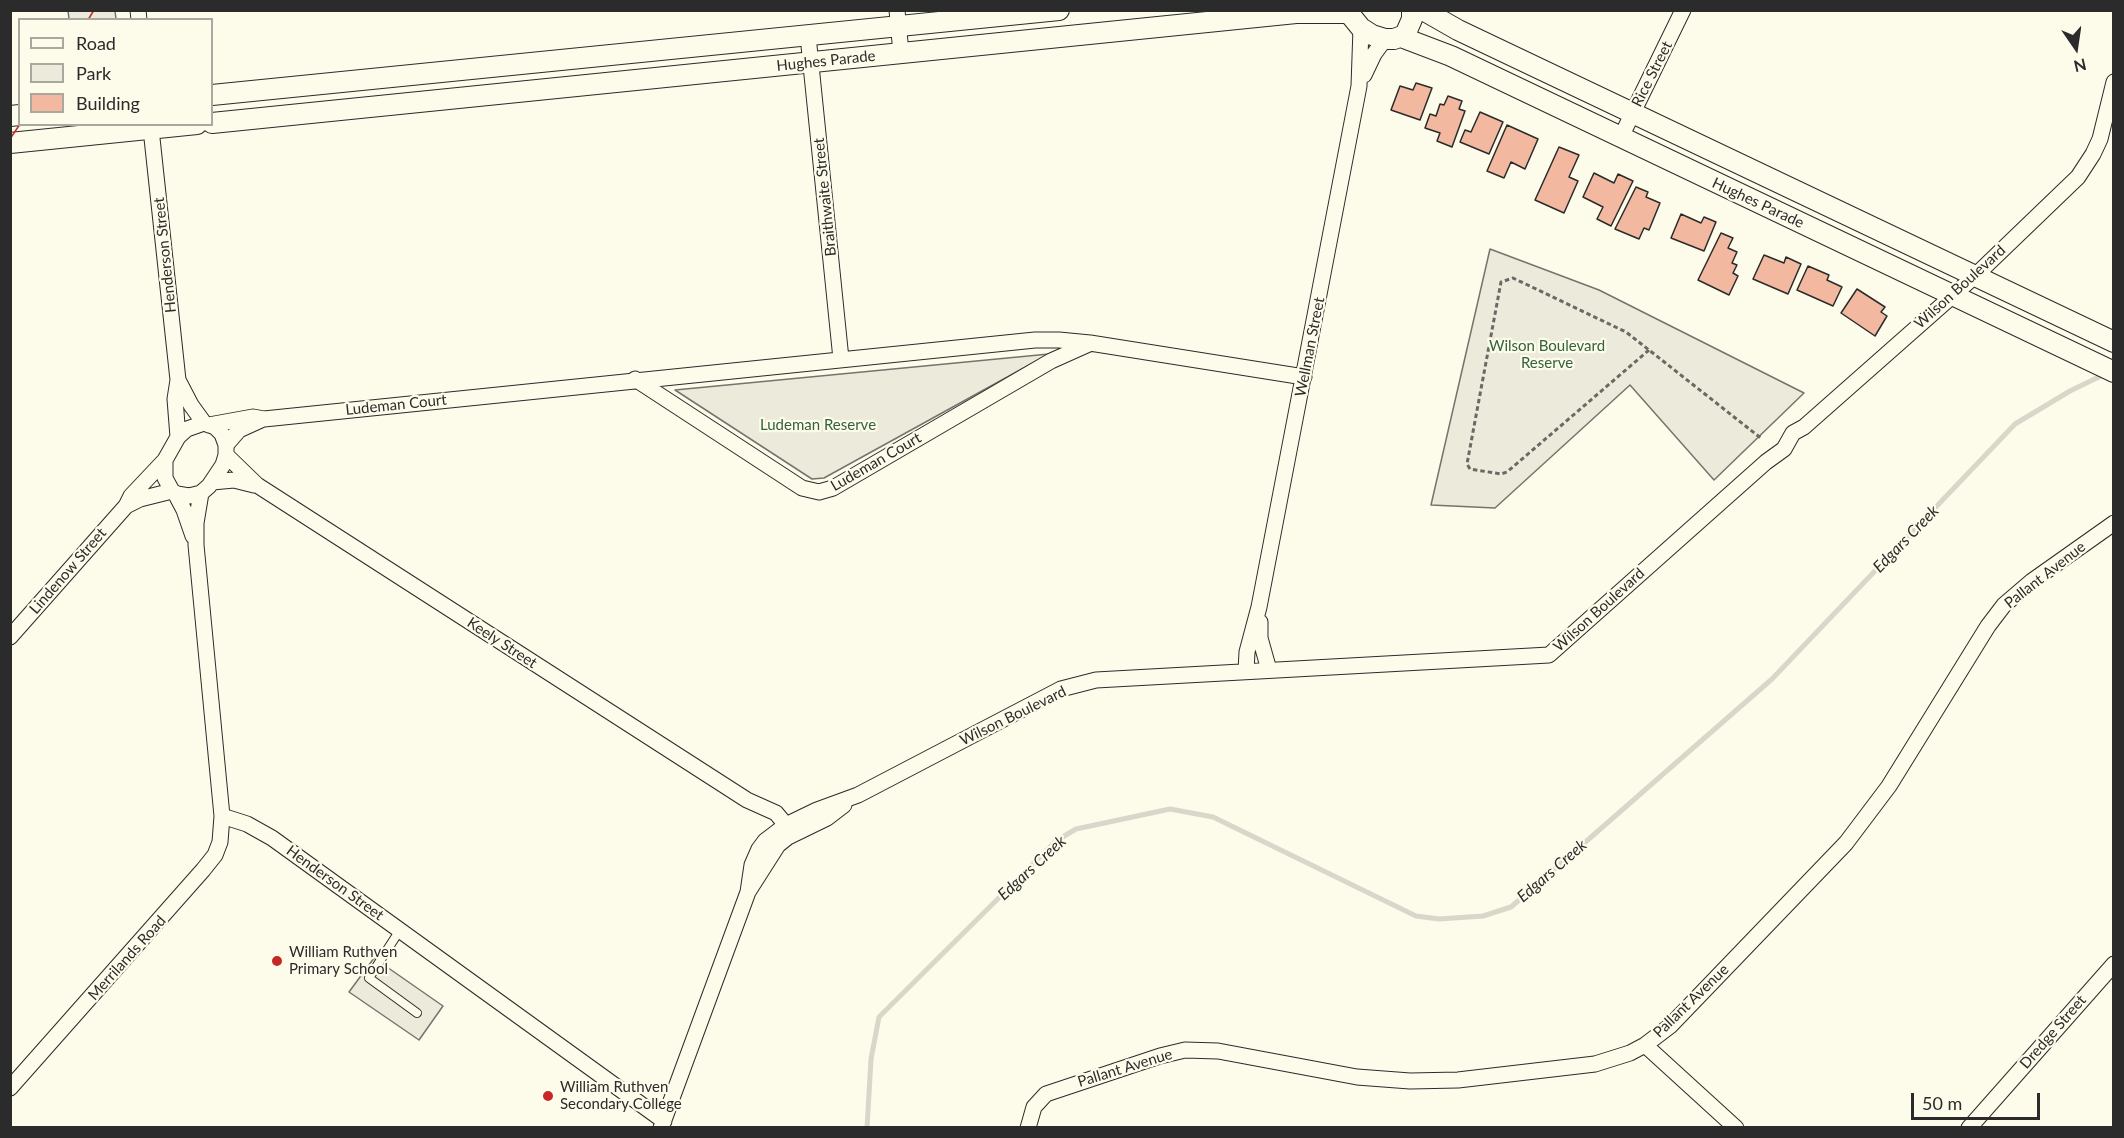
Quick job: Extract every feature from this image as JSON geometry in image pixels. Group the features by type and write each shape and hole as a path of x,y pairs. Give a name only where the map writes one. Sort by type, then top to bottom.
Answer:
{"street":[{"name":"Hughes Parade","path":"213,95 808,36 898,19 1059,10"},
{"path":"1393,38 1408,29 1412,19 1412,10"},
{"name":"Hughes Parade","path":"1423,10 1458,30 2114,342"},
{"name":"Rice Street","path":"1621,137 1683,10"},
{"name":"Hughes Parade","path":"213,123 1296,13 1354,17 1372,35 1393,38 1451,56 2114,372"},
{"name":"Wellman Street","path":"1354,17 1359,86"},
{"path":"898,19 901,53"},
{"name":"Braithwaite Street","path":"808,36 841,359"},
{"name":"Wellman Street","path":"1246,672 1247,652 1259,607 1359,86 1374,54 1393,38"},
{"name":"Wilson Boulevard","path":"662,1124 748,892 778,845 784,831 827,818 858,795 1062,689 1096,680 1549,655 1766,462 1784,449 1793,433 1804,427 1975,276 2078,177 2100,139 2114,82"},
{"path":"300,87 303,114"},
{"path":"10,143 179,126"},
{"name":"Henderson Street","path":"151,129 178,380 175,399 178,437"},
{"name":"Ludeman Court","path":"206,424 252,417 264,419 635,379 1035,340 1090,343 1304,377"},
{"name":"Ludeman Court","path":"635,379 802,488 819,492 833,488 1051,361 1090,343"},
{"name":"Henderson Street","path":"178,380 191,405 206,424"},
{"name":"Ludeman Court","path":"226,450 240,430 264,419"},
{"path":"173,492 189,496 201,493 212,482 226,450 222,434 215,427 206,424 187,429 178,437 165,460 163,472 167,484 189,524 195,545"},
{"name":"Keely Street","path":"226,450 257,485 747,800 776,813 784,831"},
{"name":"Lindenow Street","path":"10,637 126,506 131,496 165,460"},
{"name":"Keely Street","path":"212,482 234,480 257,485"},
{"name":"Lindenow Street","path":"126,506 140,499 173,492"},
{"path":"201,493 195,545 222,816"},
{"name":"Pallant Avenue","path":"1028,1128 1034,1107 1046,1094 1160,1056 1185,1050 1218,1051 1357,1077 1410,1081 1458,1080 1595,1064 1630,1053 1645,1045 1670,1026 1846,843 1889,786 1988,626 2004,605 2032,581 2114,523"},
{"name":"Wellman Street","path":"1259,607 1260,638 1269,670"},
{"name":"Henderson Street","path":"222,816 247,824 272,838 662,1124"},
{"name":"Merrilands Road","path":"10,1088 215,855 220,842 222,816"},
{"name":"Dredge Street","path":"1969,1128 2114,964"},
{"path":"1645,1045 1736,1128"}],"lane":[{"path":"400,930 369,978 417,1013"}],"path":[{"path":"1649,350 1507,472 1501,474 1470,469 1467,464 1501,282 1513,278 1626,332 1649,350 1762,439"}],"green space":[{"path":"68,11 115,11 116,18 69,18"},
{"name":"Wilson Boulevard Reserve","path":"1490,249 1599,290 1804,393 1714,480 1630,385 1495,508 1431,505"},
{"name":"Ludeman Reserve","path":"1049,354 824,478 812,479 675,390"}],"shaded area":[{"path":"374,958 443,1006 419,1040 349,992"}],"building":[{"path":"1416,83 1432,88 1420,120 1391,110 1400,86 1413,90"},
{"path":"1448,96 1462,101 1459,109 1465,111 1452,147 1437,141 1440,133 1425,128 1430,114 1436,116 1440,104 1444,105"},
{"path":"1480,112 1503,122 1489,154 1460,142 1465,130 1471,132"},
{"path":"1507,125 1538,139 1525,169 1511,162 1504,178 1487,171"},
{"path":"1559,147 1579,155 1569,177 1578,181 1564,213 1535,200"},
{"path":"1594,173 1614,183 1618,174 1633,181 1611,226 1597,219 1603,207 1583,197"},
{"path":"1636,187 1648,192 1646,197 1660,203 1649,230 1644,228 1639,239 1615,229"},
{"path":"1681,214 1701,223 1704,217 1716,222 1704,251 1671,238"},
{"path":"1721,233 1733,238 1728,248 1737,252 1732,263 1737,265 1733,273 1738,276 1729,295 1698,280"},
{"path":"1764,255 1784,263 1786,257 1801,264 1788,294 1753,279"},
{"path":"1808,266 1829,275 1827,280 1842,287 1833,306 1797,290"},
{"path":"1857,289 1885,307 1881,312 1887,316 1875,336 1841,313"}],"waterway":[{"name":"Edgars Creek","path":"867,1128 871,1059 879,1017 1056,841 1076,829 1170,809 1213,817 1416,916 1439,919 1483,916 1511,907 1772,679 2015,424 2070,391 2105,374"}],"power":[{"path":"89,18 94,10"},
{"path":"10,139 19,126"}],"place":[{"name":"William Ruthven Primary School","path":"277,961"},
{"name":"William Ruthven Secondary College","path":"548,1096"}]}
